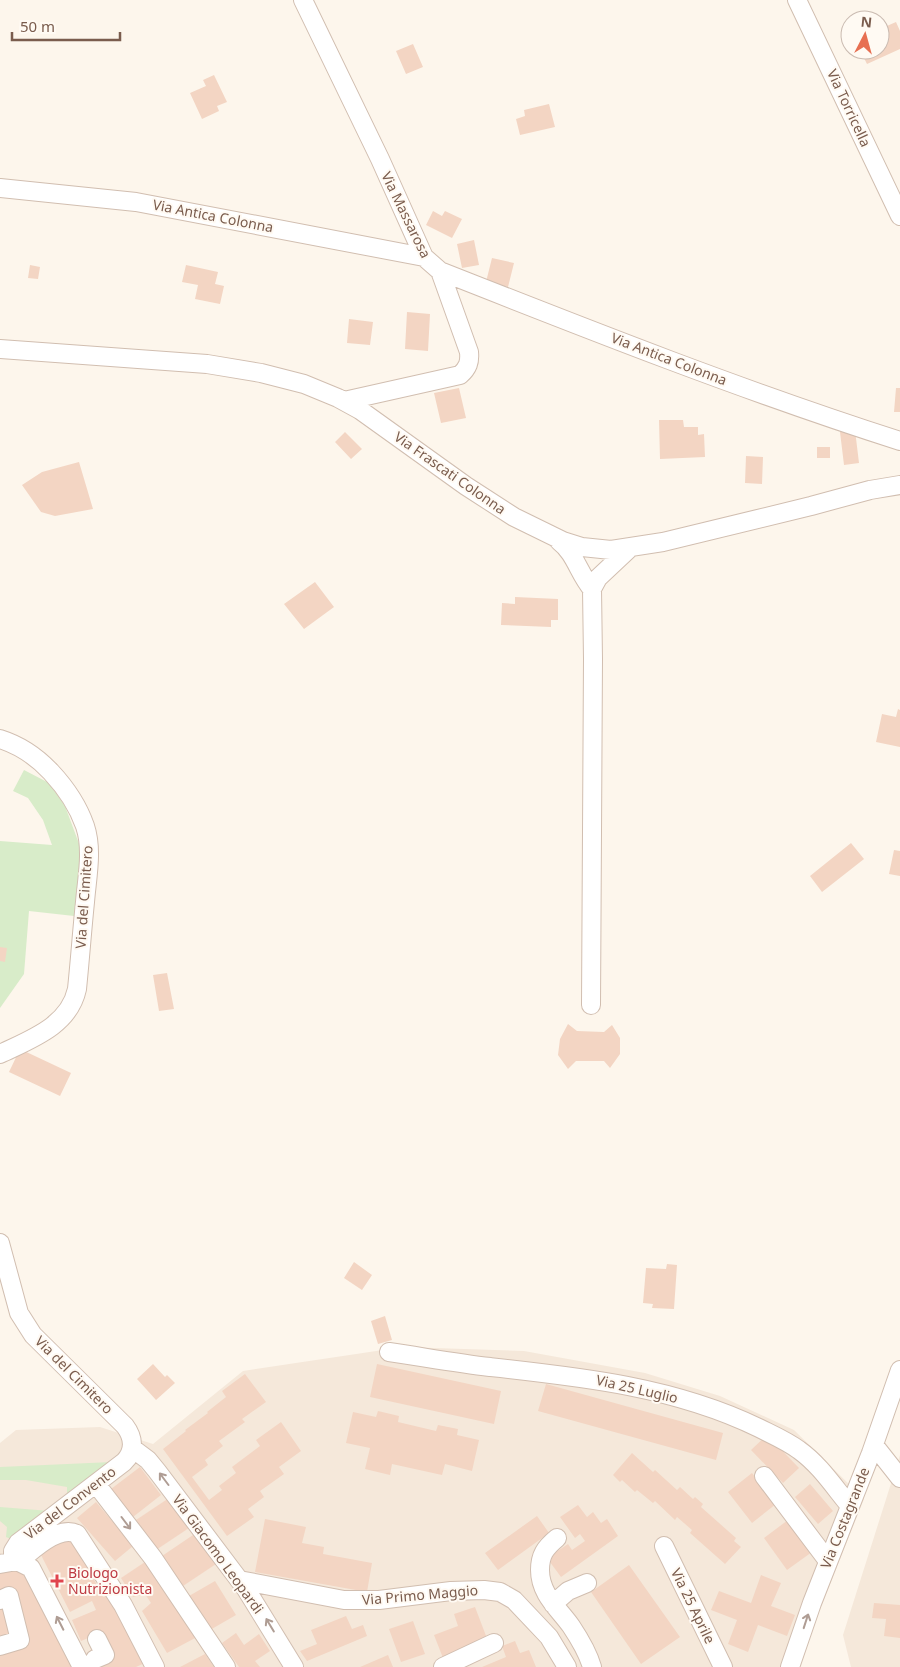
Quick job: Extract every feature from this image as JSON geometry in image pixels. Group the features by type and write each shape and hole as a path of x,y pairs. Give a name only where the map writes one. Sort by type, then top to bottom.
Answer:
{"street":[{"name":"Via Massarosa","path":"303,0 380,159 424,257 440,271 469,352 470,360 467,368 460,375 344,401"},
{"name":"Via Torricella","path":"797,0 900,216"},
{"name":"Via Antica Colonna","path":"0,188 144,204 424,257"},
{"name":"Via Antica Colonna","path":"440,271 659,357 792,405 900,441"},
{"name":"Via Frascati Colonna","path":"0,349 225,366 287,379 320,390 344,401 369,416 502,510 529,526 572,545 592,549 610,550 631,547 696,534 870,490 900,485"},
{"path":"554,538 570,551 582,577 592,590"},
{"path":"591,1004 592,590 598,578 631,547"},
{"name":"Via del Cimitero","path":"0,1054 56,1024 67,1013 74,1000 77,989 89,851 85,826 62,784 30,754 2,739"},
{"name":"Via del Cimitero","path":"0,1243 17,1306 26,1326 42,1346 125,1426 131,1438 132,1448"},
{"name":"Via 25 Luglio","path":"389,1352 490,1367 550,1372 603,1381 644,1389 714,1409 752,1424 798,1449 815,1464 850,1506"},
{"name":"Via Costagrande","path":"790,1667 828,1560 898,1381"},
{"path":"874,1445 900,1478"},
{"name":"Via del Convento","path":"11,1562 18,1543 124,1462 132,1453 132,1448"},
{"name":"Via Giacomo Leopardi","path":"132,1448 148,1460 157,1471 239,1580 294,1667"},
{"path":"764,1476 828,1560"},
{"path":"96,1484 156,1564 226,1667"},
{"path":"11,1562 58,1533 70,1531 77,1534 123,1605 155,1667"},
{"path":"557,1538 544,1550 540,1563 542,1585 553,1604 575,1632 592,1667"},
{"name":"Via 25 Aprile","path":"664,1546 722,1667"},
{"path":"11,1562 29,1566 34,1571 89,1663 105,1655 97,1639"},
{"name":"Via Primo Maggio","path":"239,1580 344,1600 379,1600 450,1591 484,1590 500,1592 514,1600 549,1637 568,1667"},
{"path":"553,1604 568,1591 587,1584"},
{"path":"0,1646 20,1640 5,1598"},
{"path":"443,1667 494,1642"}],"shaded area":[{"path":"403,1347 524,1351 645,1373 720,1396 794,1430 864,1499 797,1667 0,1667 0,1443 16,1430 100,1427 153,1444 243,1371"},
{"path":"900,1455 900,1667 851,1667 843,1635"}],"green space":[{"path":"24,770 49,783 65,806 81,849 74,916 29,911 24,974 0,1008 0,841 52,845 43,820 28,798 13,791"},
{"path":"112,1462 72,1494 67,1494 67,1487 26,1480 0,1480 0,1467"},
{"path":"0,1507 50,1511 13,1540 6,1537 7,1527 0,1521"}],"building":[{"path":"896,22 900,31 900,49 890,54 890,25"},
{"path":"413,44 423,67 406,74 396,51"},
{"path":"865,60 876,60 867,64"},
{"path":"214,75 227,102 217,106 219,111 202,119 190,93 206,86 203,80"},
{"path":"549,104 555,127 520,135 516,119 525,116 524,110"},
{"path":"433,211 442,216 445,211 462,219 452,238 426,225"},
{"path":"474,240 479,265 462,268 457,244"},
{"path":"492,258 514,263 508,287 486,282"},
{"path":"30,265 40,267 38,279 28,278"},
{"path":"186,265 218,272 215,284 224,286 220,304 195,299 198,285 182,282"},
{"path":"407,312 430,314 428,351 405,349"},
{"path":"349,319 373,322 370,345 347,343"},
{"path":"459,388 466,418 441,423 434,393"},
{"path":"896,388 900,388 900,412 894,412"},
{"path":"659,420 683,420 684,427 698,427 698,435 704,434 705,457 660,459"},
{"path":"855,430 859,463 844,465 840,432"},
{"path":"345,432 362,449 351,459 335,442"},
{"path":"817,447 830,447 830,458 817,458"},
{"path":"746,456 763,457 762,484 745,483"},
{"path":"79,462 93,509 55,516 41,512 22,485 42,472"},
{"path":"315,582 334,607 304,629 284,604"},
{"path":"515,597 558,599 558,620 551,620 551,627 501,625 502,603 515,604"},
{"path":"898,709 900,710 900,747 876,742 882,714 896,717"},
{"path":"851,843 864,859 822,892 810,876"},
{"path":"894,850 900,851 900,876 889,874"},
{"path":"0,947 7,948 5,962 0,961"},
{"path":"167,973 174,1009 159,1011 153,975"},
{"path":"568,1024 577,1031 604,1032 612,1025 620,1038 620,1054 610,1068 604,1061 576,1061 568,1069 558,1055 560,1039"},
{"path":"20,1049 71,1073 60,1096 9,1072"},
{"path":"354,1262 372,1275 362,1290 344,1278"},
{"path":"667,1264 677,1265 674,1309 652,1308 653,1304 643,1303 646,1268 666,1269"},
{"path":"385,1316 392,1340 378,1344 371,1321"},
{"path":"153,1364 165,1377 167,1375 175,1383 156,1400 137,1379"},
{"path":"377,1364 501,1391 494,1424 370,1397"},
{"path":"245,1374 266,1402 242,1419 245,1422 219,1441 223,1446 205,1460 208,1465 192,1477 209,1500 222,1490 219,1486 236,1473 232,1467 260,1446 256,1440 281,1422 301,1451 279,1467 284,1474 260,1491 264,1497 248,1509 254,1517 227,1536 163,1449 226,1397 222,1391"},
{"path":"546,1384 723,1433 716,1460 538,1411"},
{"path":"378,1411 399,1416 398,1422 436,1431 438,1425 458,1429 457,1435 479,1440 472,1471 445,1464 442,1475 392,1464 390,1475 365,1469 370,1448 346,1443 353,1412 376,1417"},
{"path":"767,1435 799,1468 783,1483 751,1450"},
{"path":"632,1453 677,1490 680,1487 693,1499 695,1497 703,1504 701,1507 736,1538 734,1541 741,1547 725,1564 690,1533 692,1530 677,1517 675,1520 655,1501 653,1503 637,1490 635,1492 622,1480 620,1482 613,1475"},
{"path":"140,1467 161,1495 133,1517 111,1489"},
{"path":"752,1473 776,1504 752,1523 728,1492"},
{"path":"810,1484 833,1511 818,1524 795,1497"},
{"path":"169,1498 189,1528 156,1550 136,1520"},
{"path":"96,1502 133,1546 115,1561 77,1518"},
{"path":"578,1505 587,1517 593,1512 601,1523 607,1519 618,1536 561,1577 547,1558 568,1544 572,1550 585,1541 580,1534 575,1538 560,1517"},
{"path":"537,1516 549,1533 498,1570 485,1553"},
{"path":"265,1519 306,1527 302,1543 324,1547 323,1554 372,1563 367,1592 255,1572"},
{"path":"788,1520 812,1552 787,1570 764,1538"},
{"path":"196,1533 216,1564 183,1586 162,1556"},
{"path":"71,1535 103,1597 110,1595 147,1662 136,1667 95,1667 100,1633 81,1641 72,1620 96,1610 92,1601 70,1612 40,1553"},
{"path":"145,1562 197,1637 167,1653 142,1611 151,1603 145,1594 133,1597 121,1578"},
{"path":"23,1565 73,1667 0,1667 0,1649 23,1641 0,1596 0,1571"},
{"path":"629,1565 680,1637 641,1664 591,1592"},
{"path":"761,1575 781,1583 771,1606 795,1615 787,1636 758,1625 748,1652 728,1644 737,1620 711,1610 719,1591 751,1603"},
{"path":"215,1581 236,1615 210,1630 189,1596"},
{"path":"4,1603 18,1639 0,1644 0,1605"},
{"path":"874,1603 900,1605 900,1638 884,1636 886,1619 872,1618"},
{"path":"475,1607 488,1641 443,1658 434,1635 458,1626 454,1614"},
{"path":"346,1616 352,1629 363,1625 367,1636 307,1661 300,1651 317,1644 311,1630"},
{"path":"413,1621 425,1654 401,1662 389,1629"},
{"path":"236,1633 244,1645 259,1634 270,1651 255,1661 260,1667 239,1667 222,1643"},
{"path":"515,1641 520,1653 529,1650 536,1667 482,1667 506,1657 502,1646"},
{"path":"205,1654 214,1667 180,1667"},
{"path":"388,1655 393,1667 360,1667"}],"place":[{"name":"Biologo Nutrizionista","path":"57,1581"}]}
